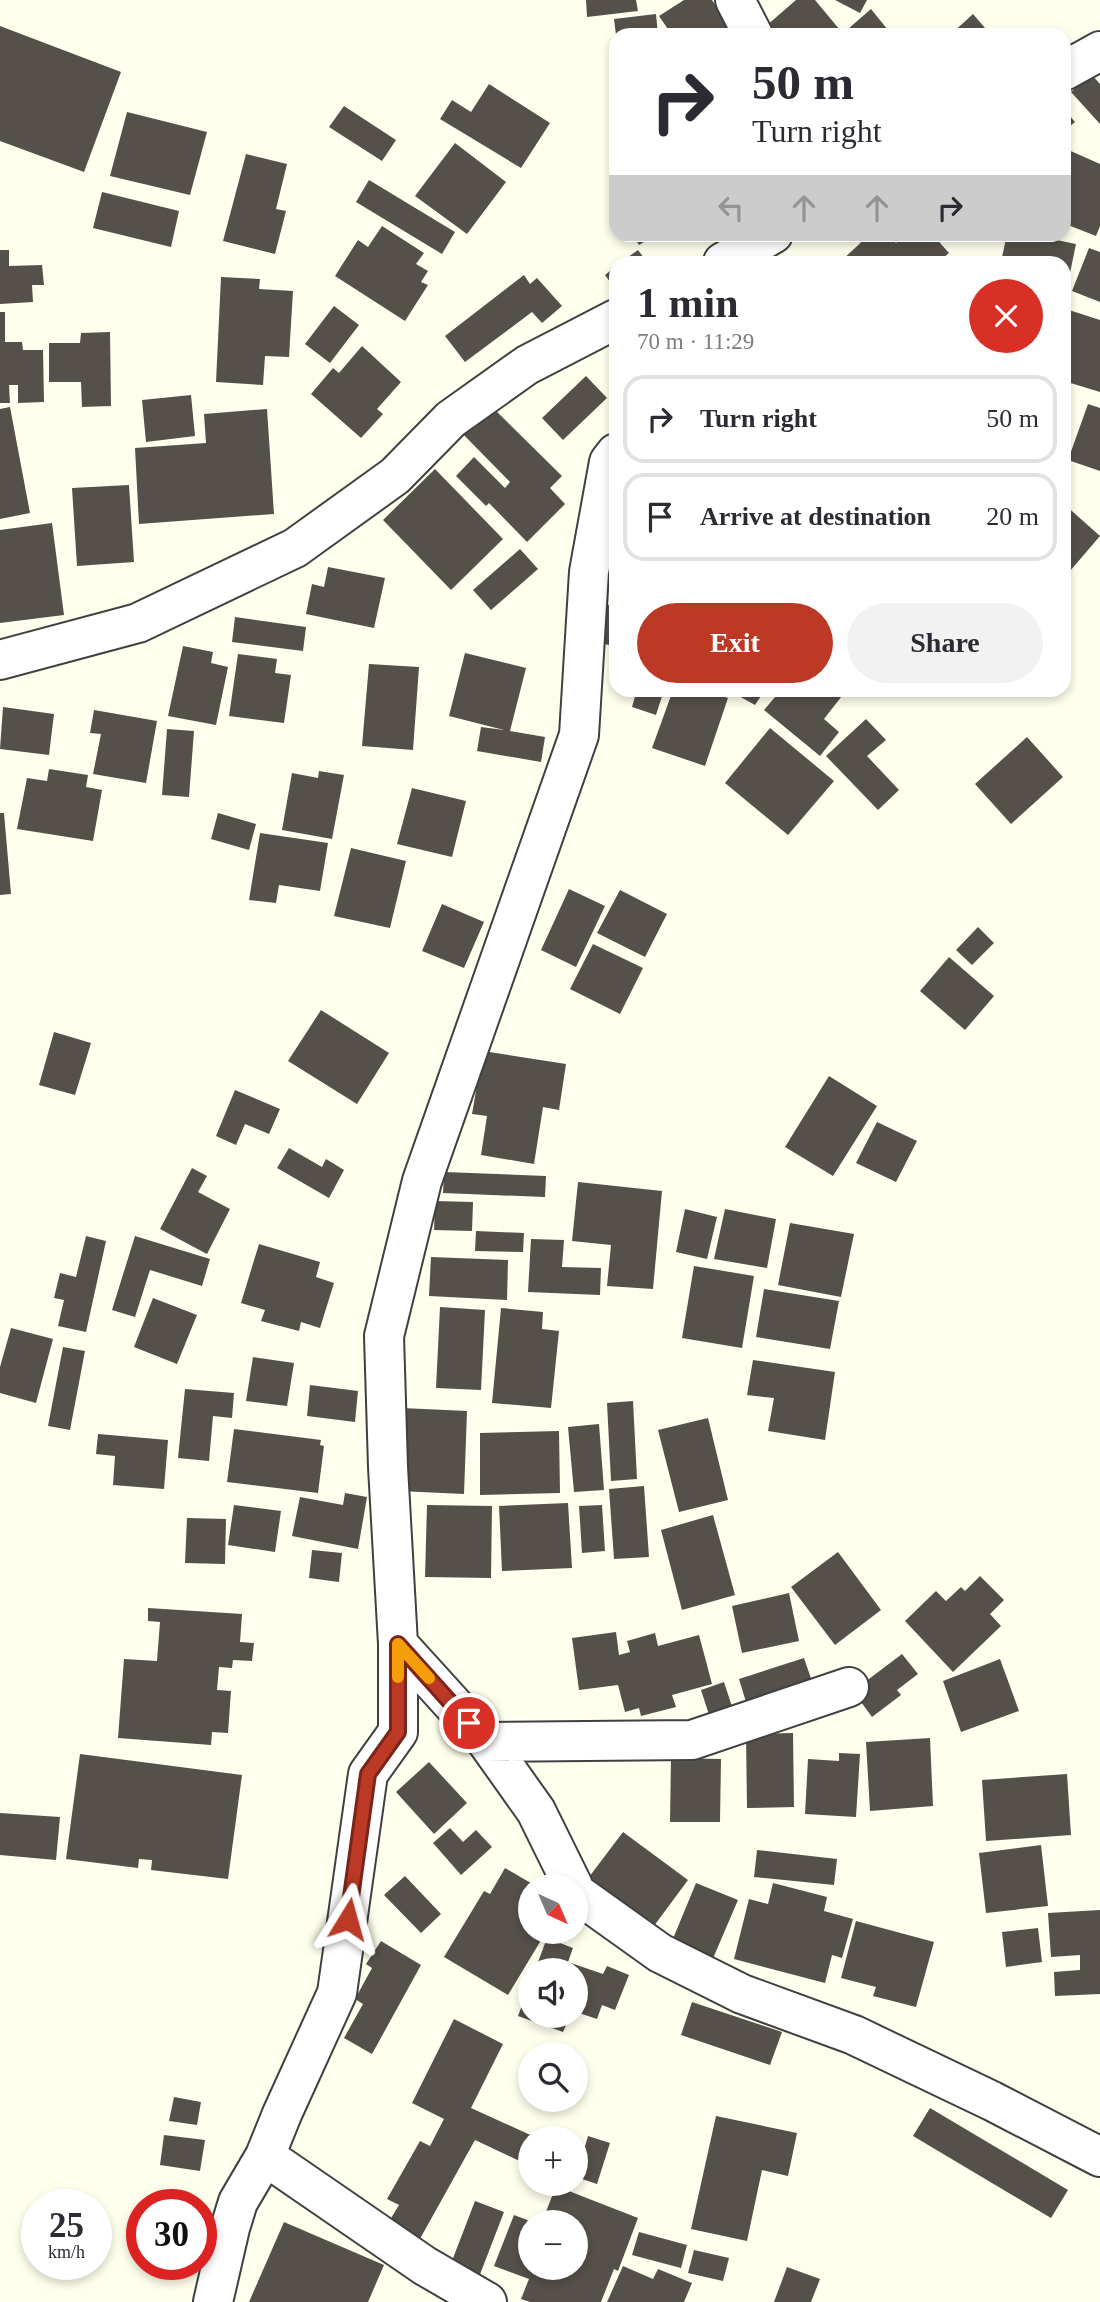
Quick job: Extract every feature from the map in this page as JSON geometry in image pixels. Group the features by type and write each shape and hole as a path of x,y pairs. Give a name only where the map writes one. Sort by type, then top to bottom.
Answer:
{"street":[{"path":"735,0 749,28"},
{"path":"1071,67 1100,51"},
{"path":"734,256 759,242"},
{"path":"0,660 138,623 295,548 395,476 451,419 527,365 609,323"},
{"path":"213,2302 238,2202 265,2155 337,1993 368,1774 398,1732 398,1644 384,1336 422,1181 579,735 589,572 609,462"},
{"path":"398,1644 487,1742 536,1811 567,1874"},
{"path":"487,1742 692,1740 849,1687"},
{"path":"588,1902 660,1953 742,1994 853,2035 992,2101 1100,2157"},
{"path":"265,2155 425,2266 487,2302"}],"building":[{"path":"586,0 636,0 638,11 587,17"},
{"path":"684,0 712,0 730,28 667,28 659,16"},
{"path":"796,0 815,0 838,28 764,28"},
{"path":"835,0 867,0 860,13"},
{"path":"871,9 886,28 849,28"},
{"path":"656,14 657,28 615,28 614,19"},
{"path":"973,14 985,28 958,28"},
{"path":"0,26 121,72 84,172 0,141"},
{"path":"1091,74 1100,84 1100,124 1071,92"},
{"path":"489,84 550,123 521,168 440,119 452,100 471,112"},
{"path":"344,106 396,140 382,161 329,127"},
{"path":"127,112 207,132 190,195 110,176"},
{"path":"455,143 506,182 467,234 415,196"},
{"path":"1071,151 1100,164 1100,226 1096,236 1071,226"},
{"path":"246,154 287,164 276,209 286,211 275,254 223,241"},
{"path":"369,180 455,232 442,254 356,202"},
{"path":"102,192 179,211 171,247 93,228"},
{"path":"382,226 424,253 416,264 428,271 421,282 428,285 405,321 335,276 358,240 368,247"},
{"path":"861,242 939,242 949,253 945,256 846,256"},
{"path":"1005,242 1076,244 1071,268 1071,256 1002,256"},
{"path":"1089,248 1100,252 1100,302 1072,291"},
{"path":"0,250 9,250 9,266 42,265 44,285 32,285 33,302 0,304"},
{"path":"638,250 642,256 630,256"},
{"path":"524,275 530,284 537,278 562,306 542,323 532,312 465,362 445,336"},
{"path":"221,277 260,279 259,289 293,291 289,357 265,356 263,385 216,382"},
{"path":"334,306 359,325 330,363 305,344"},
{"path":"1071,311 1100,320 1100,392 1071,383"},
{"path":"0,312 5,312 5,342 22,342 23,350 43,350 44,402 18,403 18,385 9,385 10,403 0,403"},
{"path":"110,332 111,406 82,407 81,382 49,382 49,343 80,343 81,333"},
{"path":"362,346 401,382 377,409 383,414 361,438 311,394 333,368 339,373"},
{"path":"586,376 607,398 563,440 542,418"},
{"path":"191,395 195,436 146,442 142,400"},
{"path":"485,400 562,476 550,488 565,504 527,542 489,503 486,506 456,476 474,457 505,488 510,482 457,428"},
{"path":"1088,404 1100,408 1100,471 1071,461 1071,452"},
{"path":"10,407 30,513 0,519 0,409"},
{"path":"267,409 274,514 139,524 135,448 206,443 204,414"},
{"path":"435,469 503,539 451,590 383,520"},
{"path":"129,485 134,562 77,566 72,488"},
{"path":"1071,510 1100,536 1071,570"},
{"path":"52,523 64,615 0,623 0,530"},
{"path":"520,549 538,569 491,610 473,590"},
{"path":"328,567 385,578 374,628 306,614 312,584 324,587"},
{"path":"601,603 609,605 609,645 590,640"},
{"path":"235,617 306,627 303,651 232,642"},
{"path":"183,646 213,652 211,663 228,667 216,725 168,716"},
{"path":"465,653 526,668 510,731 545,737 541,762 477,751 481,727 504,730 449,716"},
{"path":"238,654 277,659 275,673 291,675 284,723 229,716"},
{"path":"369,664 419,667 413,750 362,746"},
{"path":"635,697 662,697 656,715 632,707"},
{"path":"670,697 728,698 705,766 652,748"},
{"path":"741,697 760,697 755,705"},
{"path":"775,697 841,697 824,719 839,732 820,756 764,710"},
{"path":"3,707 54,714 49,755 0,749"},
{"path":"94,710 157,721 146,783 93,774 101,734 90,733"},
{"path":"866,719 886,740 867,756 899,790 878,810 826,756"},
{"path":"770,728 834,781 788,835 725,783"},
{"path":"167,729 194,731 189,797 162,795"},
{"path":"1027,737 1063,777 1011,824 975,784"},
{"path":"49,769 88,775 86,787 102,790 93,841 17,829 27,778 47,781"},
{"path":"319,771 344,775 332,839 282,830 292,773 318,778"},
{"path":"412,788 466,801 452,857 397,844"},
{"path":"0,813 4,813 11,894 0,895"},
{"path":"218,813 256,824 249,850 211,839"},
{"path":"260,833 328,843 320,891 279,885 276,903 249,900"},
{"path":"351,848 406,861 390,928 334,916"},
{"path":"569,889 605,906 576,967 541,950"},
{"path":"620,890 667,914 645,957 597,933"},
{"path":"442,904 484,922 464,968 422,951"},
{"path":"978,927 994,943 972,965 956,950"},
{"path":"593,944 643,968 620,1014 570,989"},
{"path":"949,957 994,996 965,1030 920,991"},
{"path":"321,1010 389,1053 357,1104 288,1061"},
{"path":"54,1032 91,1043 75,1095 39,1085"},
{"path":"483,1051 566,1064 559,1110 543,1107 534,1164 481,1155 487,1116 472,1114"},
{"path":"829,1076 877,1106 833,1176 785,1147"},
{"path":"235,1090 280,1109 269,1134 245,1124 236,1145 216,1136"},
{"path":"877,1122 917,1141 896,1182 856,1163"},
{"path":"289,1148 322,1167 326,1159 344,1170 329,1198 277,1168"},
{"path":"192,1168 207,1176 198,1192 230,1209 207,1254 160,1229"},
{"path":"444,1172 546,1176 545,1197 443,1193"},
{"path":"578,1182 662,1191 653,1289 607,1286 611,1245 572,1241"},
{"path":"435,1201 473,1202 472,1231 434,1230"},
{"path":"685,1209 717,1217 707,1259 676,1252"},
{"path":"725,1209 776,1219 767,1268 714,1259"},
{"path":"790,1223 854,1234 841,1297 778,1285"},
{"path":"476,1231 524,1233 523,1252 475,1251"},
{"path":"86,1236 106,1241 86,1332 58,1326 64,1300 54,1298 60,1273 76,1277"},
{"path":"135,1236 210,1259 202,1286 150,1270 135,1317 112,1310"},
{"path":"531,1239 564,1240 562,1267 601,1268 600,1295 528,1292"},
{"path":"259,1244 320,1262 316,1277 334,1283 320,1328 301,1322 299,1331 261,1321 265,1310 241,1303"},
{"path":"431,1257 508,1260 507,1300 429,1296"},
{"path":"694,1266 754,1276 742,1348 682,1338"},
{"path":"764,1289 839,1301 830,1349 756,1337"},
{"path":"153,1298 197,1315 177,1364 134,1347"},
{"path":"440,1307 485,1310 481,1390 436,1388"},
{"path":"501,1308 543,1312 542,1329 559,1331 551,1408 492,1403"},
{"path":"11,1328 53,1339 36,1403 0,1393 0,1367"},
{"path":"63,1347 85,1351 70,1430 48,1426"},
{"path":"253,1357 294,1363 287,1406 246,1401"},
{"path":"753,1360 835,1372 825,1440 768,1431 774,1398 747,1395"},
{"path":"310,1385 358,1391 355,1422 307,1416"},
{"path":"185,1389 234,1393 232,1418 213,1416 209,1461 178,1458"},
{"path":"633,1401 637,1479 611,1481 607,1403"},
{"path":"402,1408 467,1411 464,1494 399,1491"},
{"path":"708,1418 728,1500 679,1512 658,1430"},
{"path":"599,1424 604,1490 574,1492 568,1427"},
{"path":"234,1429 321,1440 320,1445 324,1446 318,1493 227,1482"},
{"path":"559,1431 560,1493 480,1495 480,1433"},
{"path":"98,1434 168,1440 164,1489 113,1485 115,1456 96,1454"},
{"path":"644,1486 649,1557 614,1559 609,1489"},
{"path":"345,1493 367,1497 358,1549 292,1536 300,1497 343,1505"},
{"path":"568,1503 572,1568 502,1571 499,1506"},
{"path":"234,1505 281,1511 275,1552 228,1545"},
{"path":"427,1505 492,1506 491,1578 425,1577"},
{"path":"602,1505 605,1551 582,1553 579,1506"},
{"path":"713,1515 735,1595 682,1610 661,1530"},
{"path":"187,1518 226,1519 225,1564 185,1563"},
{"path":"312,1550 342,1553 339,1582 309,1578"},
{"path":"838,1552 881,1610 835,1645 791,1587"},
{"path":"980,1576 1004,1600 990,1614 1001,1626 953,1672 905,1621 936,1591 946,1601 961,1587 965,1591"},
{"path":"789,1593 799,1641 742,1653 732,1606"},
{"path":"148,1608 242,1614 240,1642 254,1643 252,1661 233,1660 232,1668 219,1667 217,1690 231,1691 228,1733 212,1732 211,1745 118,1738 124,1659 157,1661 160,1622 148,1621"},
{"path":"616,1632 619,1655 630,1652 627,1641 655,1633 658,1646 699,1635 712,1684 672,1695 676,1707 641,1716 639,1708 625,1712 618,1685 579,1690 572,1638"},
{"path":"902,1654 918,1674 897,1690 901,1695 872,1717 853,1691"},
{"path":"804,1658 815,1690 749,1712 739,1679"},
{"path":"1000,1659 1019,1711 961,1732 943,1681"},
{"path":"724,1682 735,1716 712,1724 701,1690"},
{"path":"793,1733 794,1807 747,1808 746,1734"},
{"path":"930,1738 933,1806 870,1811 866,1742"},
{"path":"839,1753 860,1754 856,1817 805,1814 808,1759 839,1761"},
{"path":"80,1754 242,1775 228,1879 151,1870 152,1860 139,1859 138,1868 66,1859"},
{"path":"671,1758 721,1759 720,1822 670,1822"},
{"path":"429,1762 467,1803 434,1834 396,1792"},
{"path":"1067,1774 1071,1835 986,1841 982,1780"},
{"path":"0,1813 60,1817 56,1860 0,1855"},
{"path":"450,1828 463,1842 476,1830 492,1847 461,1875 433,1843"},
{"path":"623,1832 688,1880 648,1934 588,1889 588,1878"},
{"path":"1041,1845 1048,1906 986,1913 979,1853"},
{"path":"757,1850 837,1859 834,1885 754,1877"},
{"path":"505,1868 518,1876 518,1944 539,1944 530,1958 518,1958 518,1978 508,1995 444,1957 484,1891 490,1894"},
{"path":"405,1876 441,1914 421,1933 384,1895"},
{"path":"696,1883 738,1900 711,1963 670,1946"},
{"path":"773,1883 827,1897 824,1911 853,1919 842,1958 832,1955 825,1983 734,1959 749,1899 768,1904"},
{"path":"1100,1910 1100,1994 1055,1996 1054,1972 1080,1970 1080,1955 1051,1957 1048,1913"},
{"path":"856,1921 934,1942 916,2007 873,1996 876,1987 841,1978"},
{"path":"1038,1928 1042,1962 1006,1967 1002,1932"},
{"path":"381,1941 421,1965 372,2054 344,2038 363,2004 355,1999 372,1968 366,1964"},
{"path":"545,1944 563,1944 573,1948 569,1958 540,1958"},
{"path":"607,1966 629,1975 615,2010 602,2005 597,2019 588,2016 588,1969 603,1974"},
{"path":"692,2002 782,2032 770,2065 681,2035"},
{"path":"454,2019 503,2044 471,2108 518,2129 518,2160 475,2140 416,2246 385,2228 399,2205 387,2199 420,2141 430,2146 444,2119 412,2103"},
{"path":"174,2097 201,2102 197,2125 169,2121"},
{"path":"930,2108 1068,2190 1051,2218 913,2136"},
{"path":"716,2116 797,2133 788,2176 762,2170 747,2241 691,2229"},
{"path":"164,2135 205,2140 200,2171 160,2165"},
{"path":"588,2136 610,2143 597,2184 588,2181"},
{"path":"552,2196 582,2196 638,2218 618,2271 614,2269 601,2302 530,2302 521,2299 529,2280 588,2280 588,2210 547,2210"},
{"path":"475,2201 504,2212 479,2277 450,2266"},
{"path":"514,2215 518,2216 518,2275 494,2266"},
{"path":"284,2222 384,2265 368,2302 249,2302"},
{"path":"639,2232 687,2245 681,2268 632,2255"},
{"path":"694,2250 729,2258 723,2281 688,2273"},
{"path":"623,2266 653,2279 658,2269 692,2283 684,2302 607,2302"},
{"path":"787,2267 820,2279 811,2302 774,2302"}],"slow traffic":[{"path":"398,1677 398,1644 429,1678"}],"route":[{"path":"348,1919 368,1774 398,1732 398,1644 469,1723"}]}
